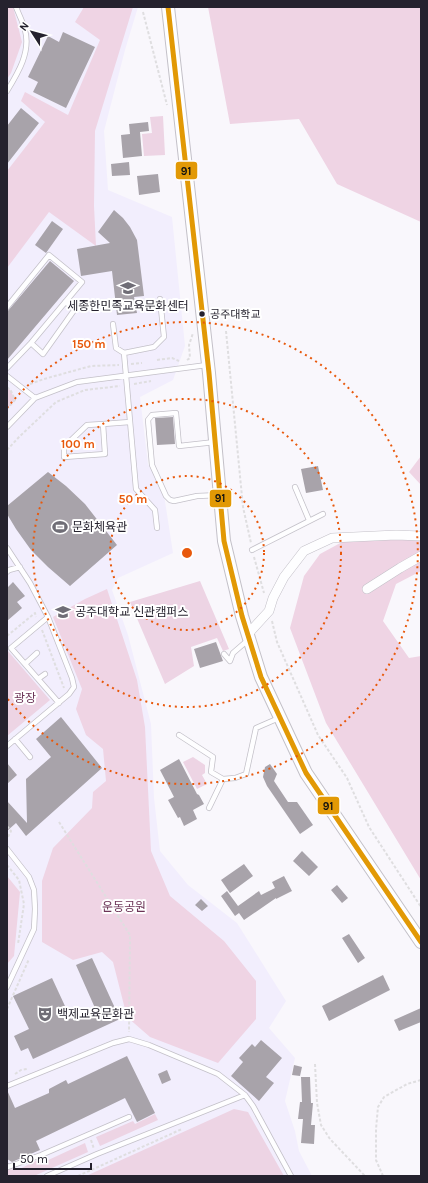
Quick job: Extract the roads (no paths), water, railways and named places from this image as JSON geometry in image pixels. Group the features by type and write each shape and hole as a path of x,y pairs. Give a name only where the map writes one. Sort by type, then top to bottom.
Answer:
{"main road":[{"path":"168,7 208,365 224,541 242,616 261,677 306,773 421,942"}],"street":[{"path":"248,636 269,611 273,598 284,577 304,551 332,538 396,535 421,536"},
{"path":"367,589 421,556"}],"lane":[{"path":"7,91 16,76 27,48 26,31 16,7"},
{"path":"7,307 49,255 82,282 31,343 7,368"},
{"path":"113,324 116,348 124,353 154,347 164,337 160,299"},
{"path":"31,343 43,354 75,310 65,302"},
{"path":"124,353 136,489 154,510 157,528"},
{"path":"7,427 35,398 77,382 208,365"},
{"path":"7,376 35,398"},
{"path":"215,442 179,446 176,413 152,415 148,420 152,465 166,496 170,500 174,501 197,496 220,495"},
{"path":"103,424 105,454 64,457 64,447 87,425 130,422"},
{"path":"295,487 310,520"},
{"path":"252,550 323,514"},
{"path":"7,548 30,583 48,617 72,678 74,687 59,703 7,746"},
{"path":"7,572 20,567"},
{"path":"48,617 11,648 59,703"},
{"path":"224,654 230,661 233,653 248,636"},
{"path":"25,664 37,653"},
{"path":"38,679 45,674"},
{"path":"179,735 213,758 212,772 223,779 235,778 246,774 256,728 279,718"},
{"path":"15,739 30,757"},
{"path":"209,808 223,779"},
{"path":"7,849 29,877 34,890 35,910 34,929 7,987"},
{"path":"7,1086 113,1043 129,1039 149,1045 218,1074 245,1095 253,1106 291,1176"},
{"path":"47,1176 97,1154 245,1095"},
{"path":"7,1166 8,1167 41,1155 129,1117"}],"place":[{"name":"세종한민족교육문화센터","path":"128,288"},
{"name":"공주대학교","path":"202,314"},
{"name":"문화체육관","path":"60,527"},
{"name":"공주대학교 신관캠퍼스","path":"63,612"},
{"name":"백제교육문화관","path":"45,1014"}],"park label":[{"name":"광장","path":"25,698"},
{"name":"운동공원","path":"124,907"}]}
